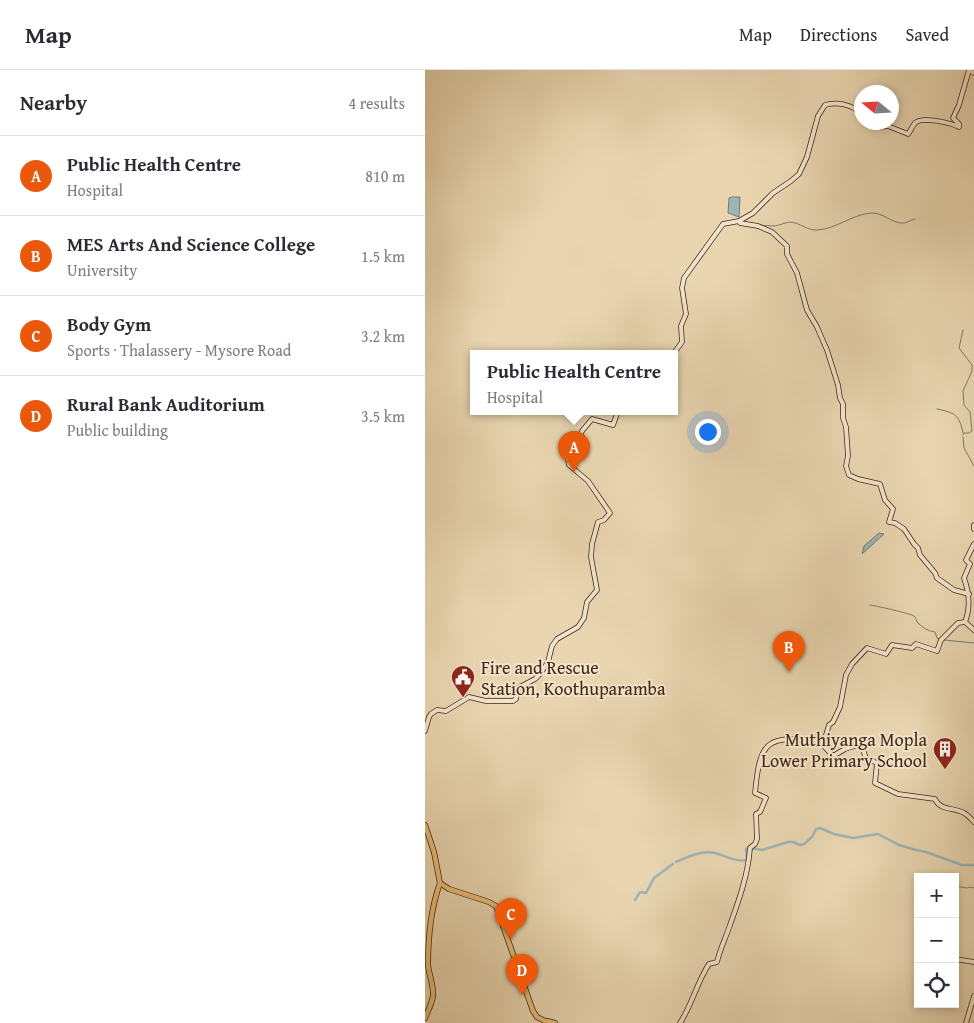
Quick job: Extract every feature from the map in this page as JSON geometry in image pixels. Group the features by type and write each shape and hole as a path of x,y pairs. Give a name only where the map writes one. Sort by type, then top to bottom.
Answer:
{"main road":[{"path":"425,825 434,852 440,883 431,917 429,946 428,965 433,997 425,1018"},
{"path":"440,883 449,889 496,906 536,1016 549,1023"},
{"path":"527,995 537,1016 555,1023"}],"street":[{"path":"898,130 908,134 915,123 933,120 939,123 950,123 959,127 959,124 953,118 959,105 969,70 974,72"},
{"path":"676,350 682,342 681,324 686,314 682,288 684,278 723,224 739,221 753,212 773,193 799,174 807,157 818,116 825,105 836,104 854,107"},
{"path":"739,221 742,224 758,226 772,232 787,246 787,254 797,273 807,310 827,350 838,385 846,427 849,456 846,466 849,475 880,484 885,500 893,509 889,522 895,523 904,529 937,578 954,590 969,594"},
{"path":"425,731 431,714 437,710 448,710 469,697 486,701 513,702 518,688 535,679 540,674 548,662 552,646 557,639 581,623 587,602 597,590 591,557 595,533 598,522 604,520 610,513 588,481 569,465 567,454 562,444 580,436 592,419 613,425 617,415"},
{"path":"965,622 968,614 969,594 964,578 970,564 966,560 974,544"},
{"path":"820,742 826,735 829,724 833,722 840,707 846,674 852,664 867,648 886,654 892,645 913,648 916,644 937,651 941,640 958,623 965,622 974,630"},
{"path":"681,1023 703,972 709,964 717,962 741,894 748,869 750,848 757,839 756,814 760,812 766,798 755,793 758,767 767,747 774,740 785,738 820,742 833,756 845,749 861,744 866,758 877,764 875,783 898,794 935,799 942,808 965,813 974,822"},
{"path":"959,960 974,962"},
{"path":"965,1023 974,996"}],"water":[{"path":"740,197 739,217 728,213 729,198"},
{"path":"879,533 884,534 862,554 864,546"}],"waterway":[{"path":"762,226 776,226 792,222 817,230 872,213 880,214 901,223 915,219"},
{"path":"963,330 959,348 972,365 972,371 963,391 964,405 970,412 972,431 963,435"},
{"path":"937,409 955,415 960,422 963,433"},
{"path":"963,437 964,448 974,466"},
{"path":"870,605 914,616 920,625 935,632 937,638 940,639"},
{"path":"944,640 974,643"},
{"path":"751,848 762,850 788,842 804,844 812,837 816,829 820,828 834,834 853,838 878,834 899,845 962,865 974,865"},
{"path":"676,862 705,852 738,860 747,860 746,849 749,848"},
{"path":"635,900 640,892 646,893 654,878 673,864"},
{"path":"959,887 974,888"}],"place":[{"name":"Public Health Centre","path":"574,472"},
{"name":"MES Arts And Science College","path":"789,672"},
{"name":"Fire and Rescue Station, Koothuparamba","path":"463,698"},
{"name":"Muthiyanga Mopla Lower Primary School","path":"945,770"},
{"name":"Body Gym","path":"511,939"},
{"name":"Rural Bank Auditorium","path":"522,995"}]}
